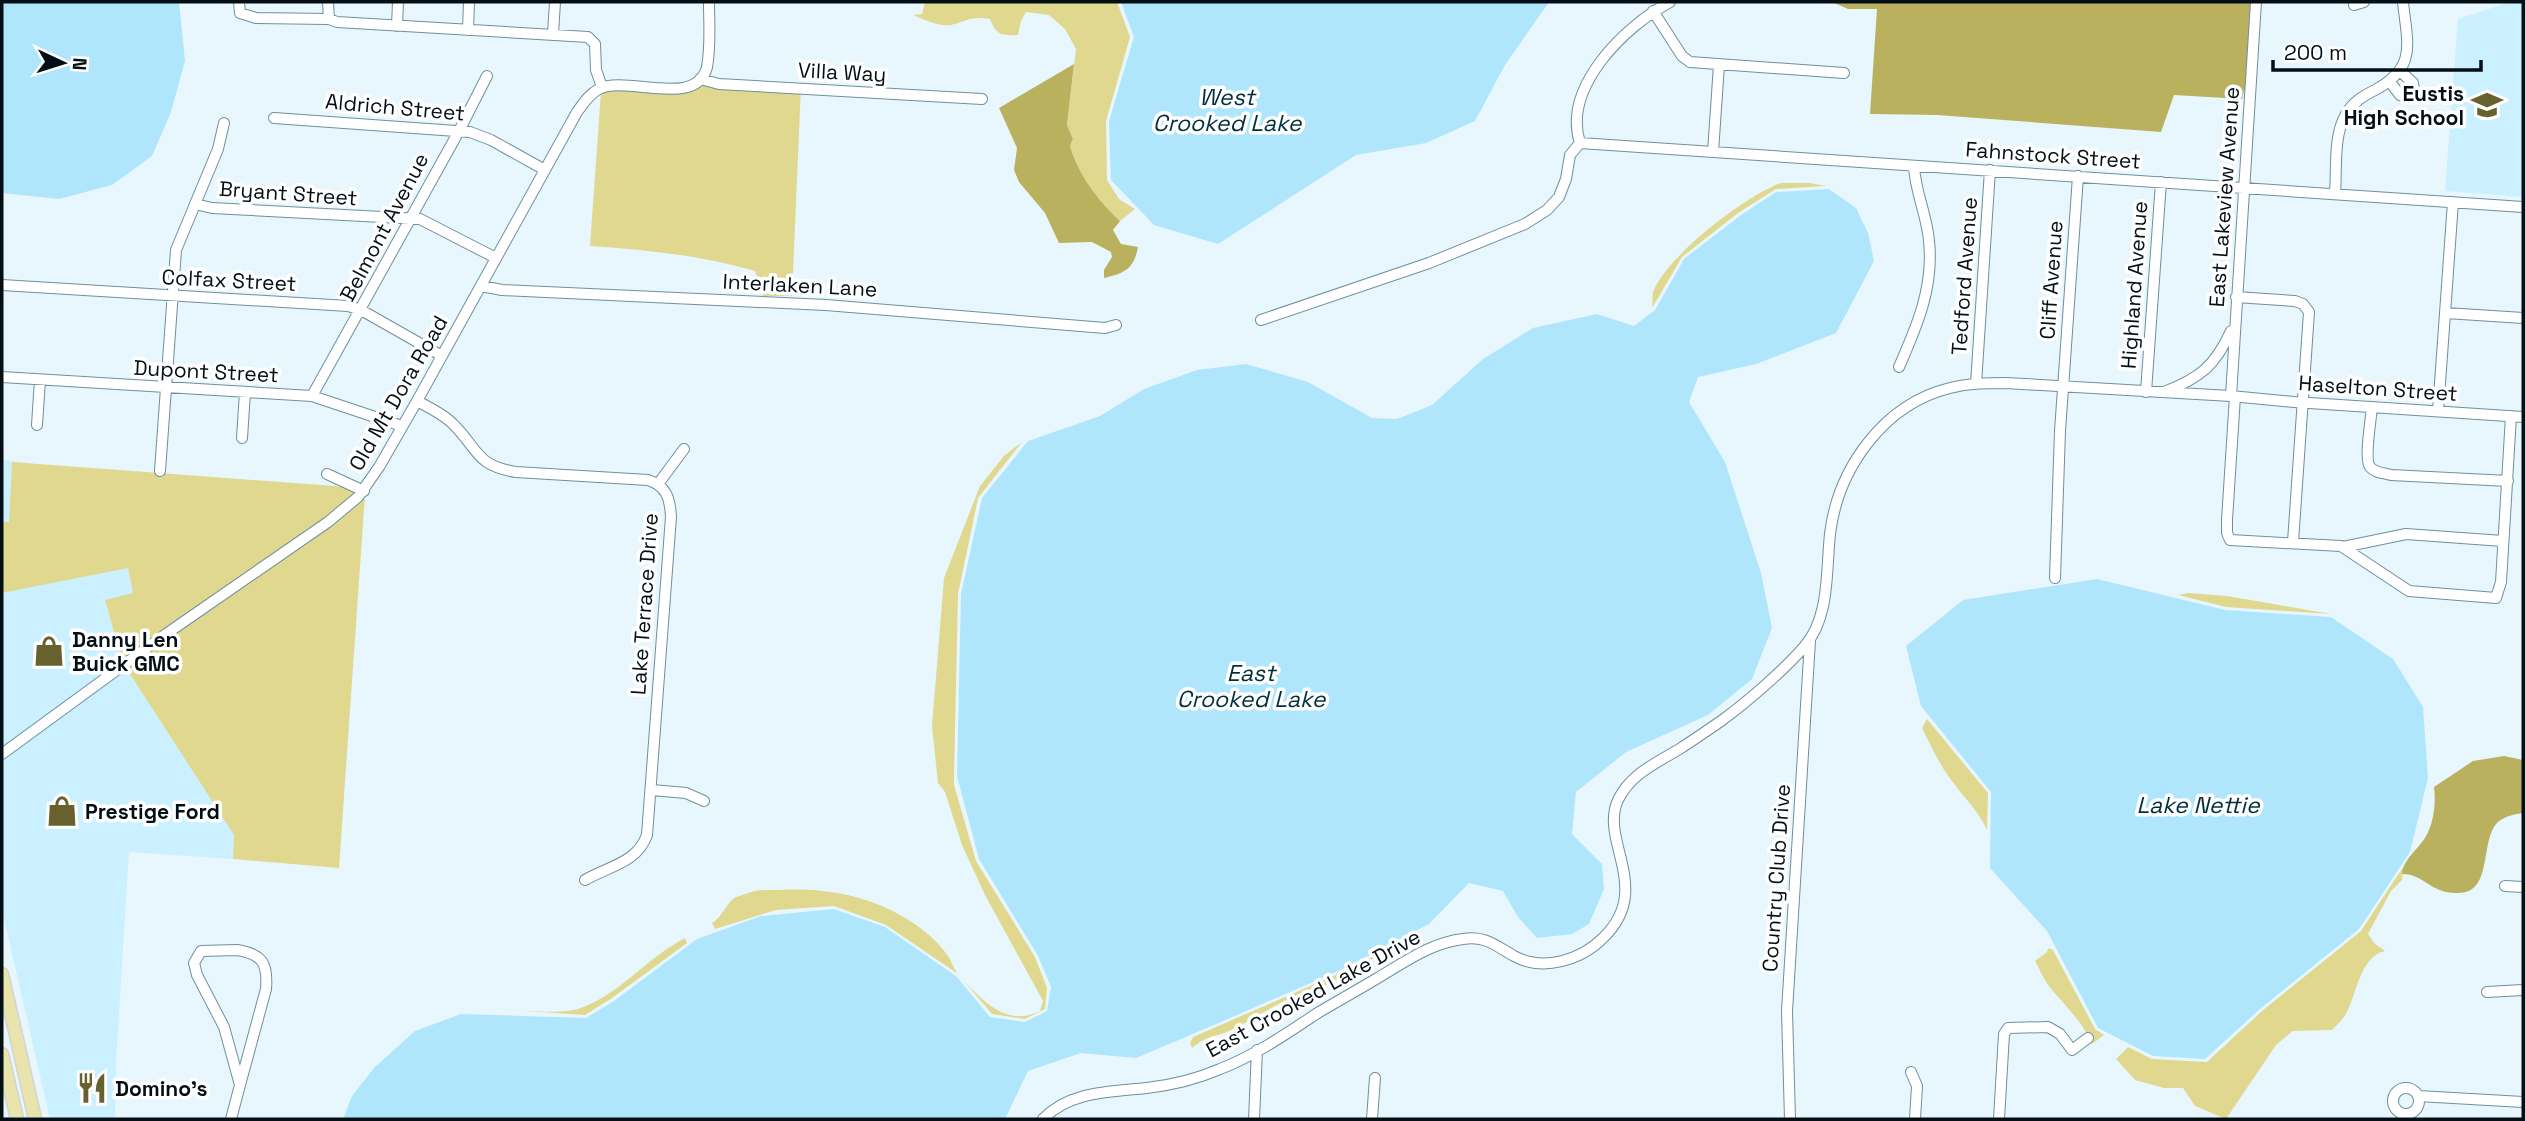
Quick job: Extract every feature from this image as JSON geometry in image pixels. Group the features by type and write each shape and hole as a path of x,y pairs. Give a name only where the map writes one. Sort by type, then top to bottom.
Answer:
{"main road":[{"path":"2,974 35,1119"},
{"path":"2,1054 18,1118"},
{"path":"8,1079 25,1108 35,1119"}],"street":[{"path":"239,2 243,15 256,18 330,19 337,22 588,37 594,41 596,70 603,87 615,85 681,88 701,79 707,66 709,2"},
{"path":"328,2 330,19"},
{"path":"397,26 398,2"},
{"path":"468,30 469,2"},
{"path":"553,34 555,2"},
{"path":"1261,320 1429,262 1535,218 1559,198 1566,180 1570,155 1580,143 1576,130 1577,115 1592,77 1625,33 1653,11 1670,2"},
{"name":"East Lakeview Avenue","path":"2256,2 2234,325 2227,533 2230,540 2293,542"},
{"path":"2335,194 2338,139 2344,118 2358,99 2390,82 2400,71 2408,43 2403,2"},
{"path":"1653,11 1686,60 1718,65 1844,73"},
{"path":"1713,152 1718,65"},
{"path":"2390,82 2400,95 2411,94 2414,90 2413,83 2400,71"},
{"name":"Belmont Avenue","path":"312,396 487,76"},
{"name":"Villa Way","path":"701,79 719,84 982,99"},
{"name":"Old Mt Dora Road","path":"2,754 177,626 328,522 364,491 417,401 577,112 592,94 603,87"},
{"name":"Aldrich Street","path":"274,118 459,131 491,140 545,170"},
{"path":"160,471 176,250 218,149 224,123"},
{"name":"Fahnstock Street","path":"1580,143 2523,207"},
{"path":"1899,367 1917,325 1927,292 1930,242 1917,191 1914,166"},
{"name":"Tedford Avenue","path":"1976,384 1990,170"},
{"name":"Cliff Avenue","path":"2055,578 2056,494 2078,176"},
{"name":"Highland Avenue","path":"2146,392 2161,182"},
{"path":"2438,411 2453,202"},
{"name":"Bryant Street","path":"195,204 212,208 420,219 496,258"},
{"name":"Colfax Street","path":"2,285 337,305 361,310 442,356"},
{"name":"Interlaken Lane","path":"481,286 502,290 839,306 1105,328 1116,325"},
{"path":"2236,297 2295,301 2306,307 2309,316 2293,542 2343,547 2406,534 2503,541"},
{"path":"2446,313 2523,318"},
{"name":"East Crooked Lake Drive","path":"2161,393 2191,380 2209,367 2222,351 2234,325"},
{"name":"Dupont Street","path":"2,377 312,396 402,426"},
{"path":"37,425 40,380"},
{"name":"East Crooked Lake Drive","path":"1043,1119 1052,1111 1083,1096 1162,1086 1223,1069 1417,954 1441,944 1466,938 1483,939 1522,960 1550,963 1567,960 1590,948 1613,926 1625,895 1623,864 1614,822 1615,809 1629,783 1641,771 1730,715 1810,640 1823,604 1830,537 1838,500 1857,457 1880,429 1914,402 1949,388 1976,384 2233,396"},
{"path":"242,438 245,392"},
{"name":"Haselton Street","path":"2233,396 2523,417"},
{"name":"Lake Terrace Drive","path":"417,401 448,419 480,458 496,467 516,472 648,480 658,484 668,497 671,517 647,835 640,850 625,862 585,880"},
{"path":"2372,407 2367,459 2371,469 2391,475 2508,481"},
{"path":"2343,547 2409,591 2494,598 2501,582 2511,416"},
{"path":"658,484 684,449"},
{"path":"327,474 364,491"},
{"name":"Country Club Drive","path":"1790,1119 1787,1011 1810,640"},
{"path":"652,790 686,793 704,801"},
{"path":"2505,886 2523,887"},
{"path":"231,1119 266,989 266,968 259,958 246,951 201,951 195,957 195,970 223,1027 240,1085"},
{"path":"2487,992 2523,990"},
{"path":"1999,1119 2004,1034 2008,1028 2048,1027 2060,1034 2071,1050 2088,1038"},
{"path":"1254,1119 1257,1051"},
{"path":"1911,1072 1917,1086 1915,1119"},
{"path":"1372,1119 1375,1078"},
{"path":"2418,1096 2523,1102"}],"shaded area":[{"path":"925,2 1117,2 1130,37 1106,121 1107,180 1119,199 1135,209 1120,221 1090,187 1078,167 1070,146 1073,139 1067,125 1076,49 1065,29 1049,15 1026,12 1018,35 1000,33 990,19 983,18 942,25 913,15 922,14"},
{"path":"1832,2 2252,2 2247,80 2242,99 2174,95 2161,132 1937,115 1870,114 1877,9 1848,9"},
{"name":"Eustis High School","path":"2510,2 2523,2 2523,197 2445,191 2458,19"},
{"path":"1074,64 1067,125 1073,139 1070,146 1078,167 1090,186 1120,221 1113,230 1121,244 1138,247 1134,260 1127,269 1104,278 1104,270 1112,257 1111,252 1092,242 1059,243 1045,213 1019,182 1014,170 1017,148 999,108"},
{"path":"702,82 801,86 792,296 763,296 755,271 734,265 673,254 590,246 601,92"},
{"path":"1781,183 1826,186 1776,189 1738,213 1682,257 1652,308 1653,292 1661,278 1690,245 1748,200"},
{"path":"1022,442 978,498 958,594 954,785 976,861 1035,957 1047,988 1045,1009 1025,1019 992,1014 959,975 974,992 1004,1013 1027,1016 1040,1011 1043,1001 985,895 962,845 945,792 938,783 932,726 944,578 980,486 1004,456"},
{"path":"2,460 24,463 12,463 9,522 2,522"},
{"path":"12,462 361,488 291,542 122,661 105,600 133,593 128,568 2,593 2,522 9,522"},
{"path":"365,495 339,868 233,859 234,835 126,668"},
{"path":"128,567 133,593 105,601 122,661 2,749 2,593"},
{"path":"2189,593 2227,596 2331,614 2226,607 2178,595"},
{"path":"126,668 234,835 233,859 129,852 115,1119 50,1119 2,910 2,758"},
{"path":"1927,719 1988,793 1987,830 1937,758 1922,728"},
{"path":"2504,756 2523,760 2523,813 2504,818 2492,830 2477,884 2469,891 2448,892 2417,877 2402,874 2405,864 2429,831 2434,806 2434,787 2473,761"},
{"path":"2403,867 2402,880 2391,891 2368,934 2375,944 2385,951 2369,961 2344,1017 2332,1030 2293,1031 2276,1045 2226,1119 2195,1106 2183,1088 2164,1088 2135,1080 2116,1059 2128,1047 2152,1059 2207,1062 2262,1011 2361,931"},
{"path":"800,890 839,893 877,904 913,923 940,946 958,974 886,925 834,906 776,910 715,929 712,923 733,899 752,892"},
{"path":"1426,929 1321,988 1286,1000 1231,1030 1203,1040 1192,1048 1190,1043 1193,1037 1347,970"},
{"path":"685,938 687,943 585,1015 526,1011 568,1011 595,1002"},
{"path":"2049,948 2053,950 2095,1029 2104,1035 2092,1044 2079,1021 2049,987 2035,961"}],"water":[{"path":"2,2 179,2 185,61 171,112 152,156 112,185 59,199 2,193"},
{"name":"West Crooked Lake","path":"1121,2 1549,2 1505,65 1475,121 1426,143 1356,155 1218,244 1154,225 1111,180 1109,121 1134,37"},
{"name":"East Crooked Lake","path":"1829,189 1856,208 1868,233 1874,261 1836,333 1756,364 1698,377 1689,402 1725,462 1761,573 1772,628 1752,679 1708,715 1626,752 1576,792 1572,834 1602,864 1604,889 1589,924 1572,934 1537,938 1518,917 1503,891 1469,883 1429,924 1345,968 1221,1022 1136,1058 1081,1053 1028,1071 1005,1119 343,1119 352,1096 374,1068 415,1031 461,1014 586,1018 614,1001 697,939 761,916 834,909 885,927 956,976 990,1017 1025,1022 1047,1011 1051,987 1038,956 979,859 957,776 961,594 982,498 1028,441 1100,416 1144,389 1197,370 1246,364 1308,382 1372,418 1397,419 1432,405 1483,359 1533,328 1597,314 1634,326 1655,310 1684,259 1741,215 1776,192"},
{"name":"Lake Nettie","path":"2097,579 2225,610 2331,617 2393,659 2423,707 2428,778 2410,852 2359,929 2260,1009 2205,1059 2153,1056 2098,1028 2047,931 1990,868 1991,792 1921,706 1906,646 1963,600"}],"place":[{"name":"Eustis High School","path":"2487,105"},
{"name":"Danny Len Buick GMC","path":"49,651"},
{"name":"Prestige Ford","path":"62,811"},
{"name":"Domino's","path":"92,1088"}]}
